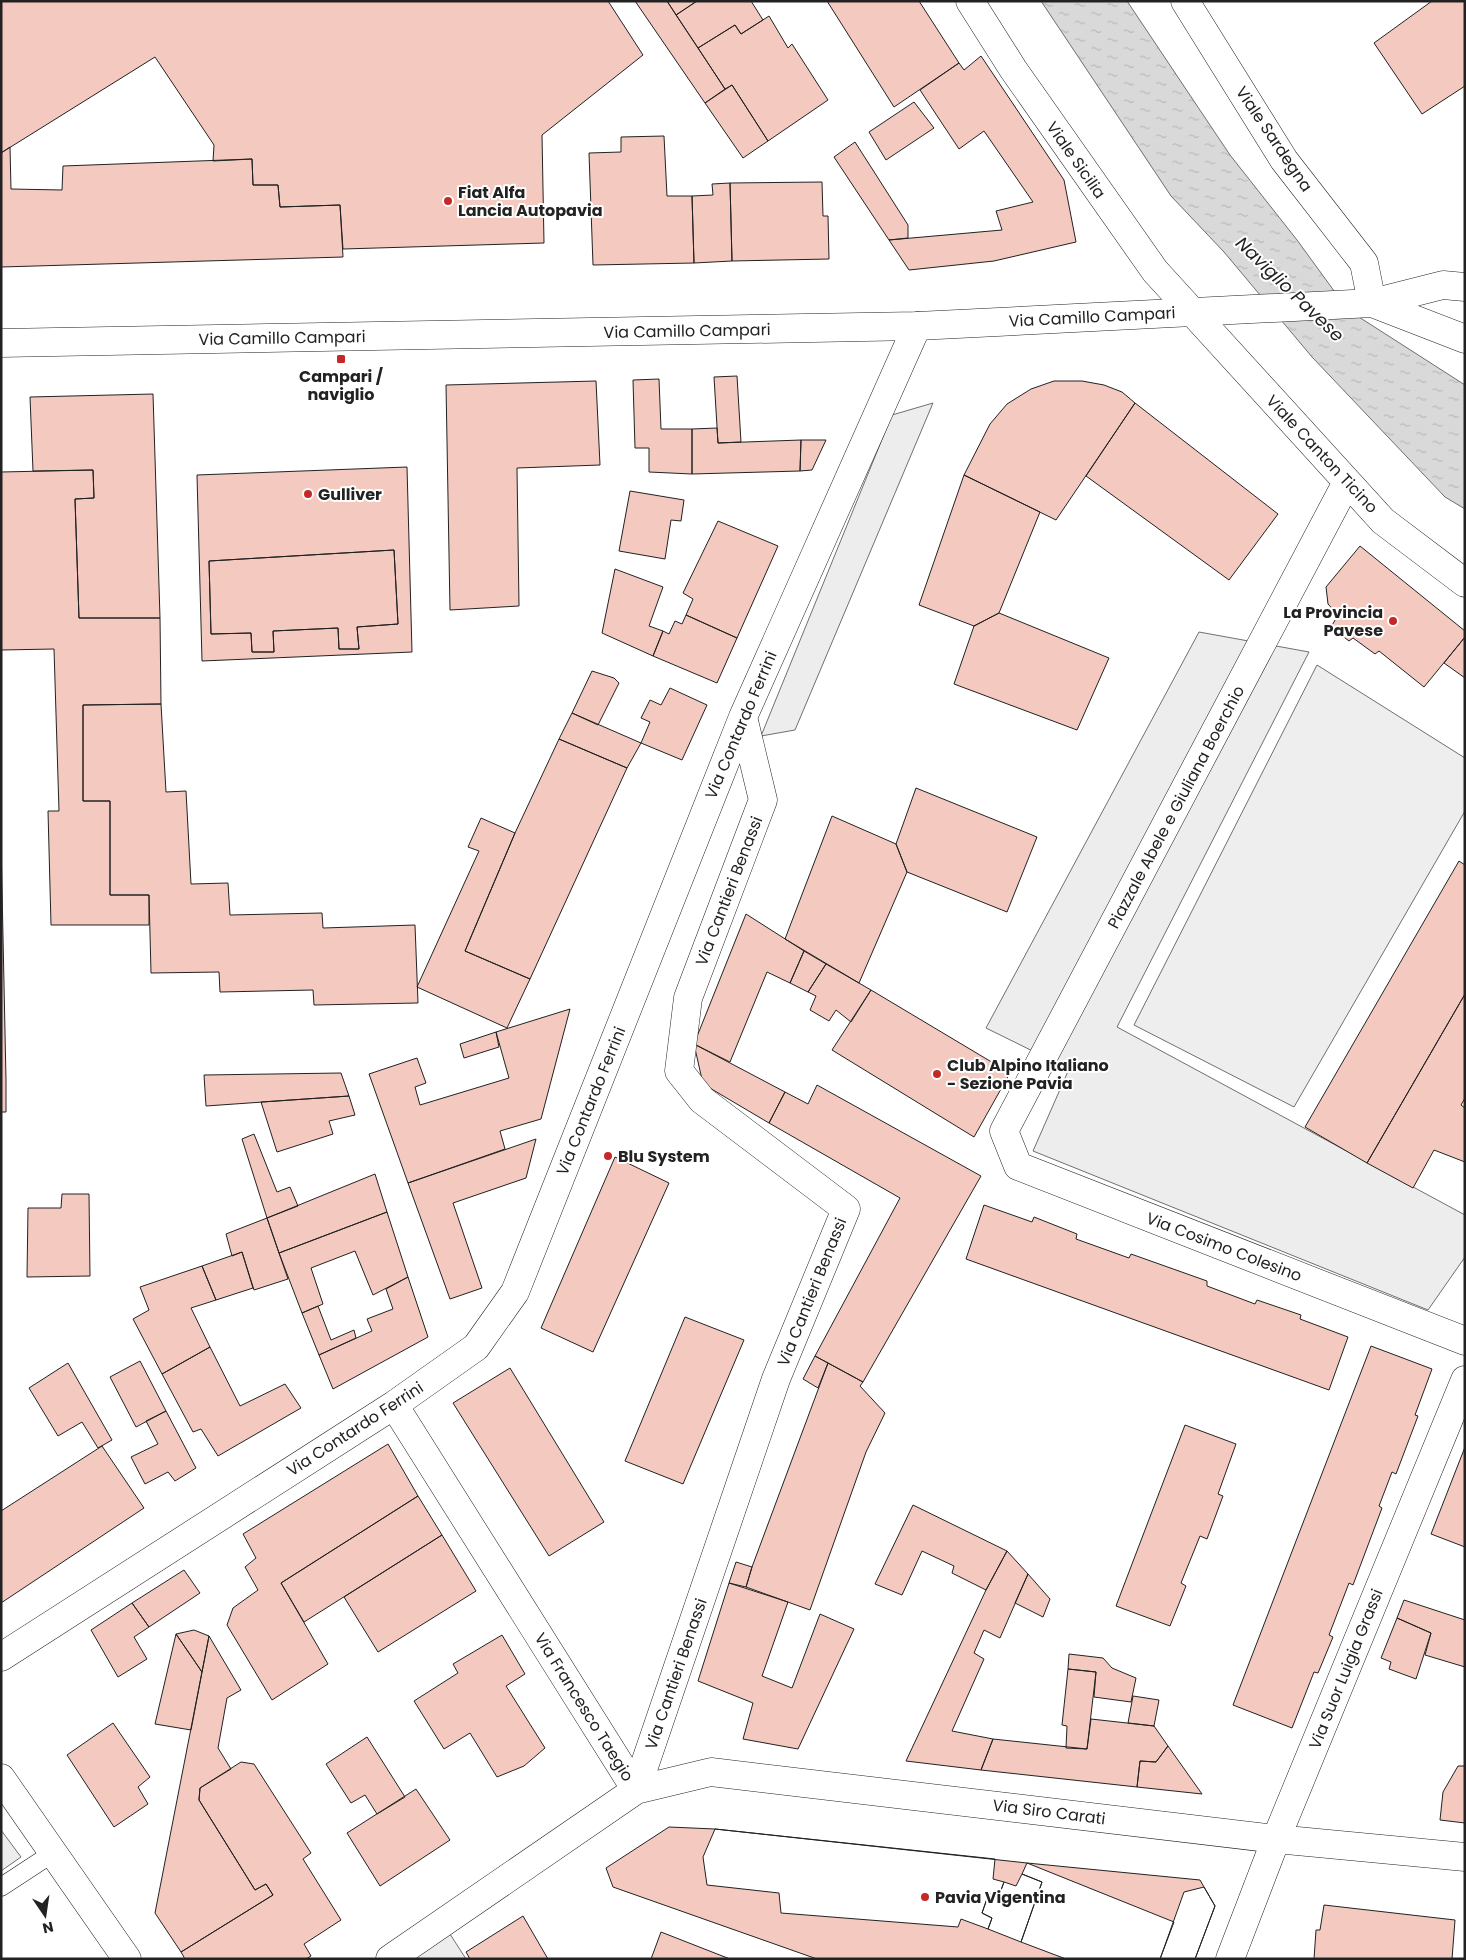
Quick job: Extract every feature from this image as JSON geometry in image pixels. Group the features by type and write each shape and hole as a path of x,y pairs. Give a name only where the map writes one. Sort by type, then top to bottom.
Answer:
{"street":[{"name":"Viale Sicilia","path":"970,1 1013,69 1155,272 1192,312"},
{"name":"Viale Sardegna","path":"1185,1 1284,160 1364,263 1372,303"},
{"path":"1372,303 1443,284 1465,288"},
{"name":"Via Camillo Campari","path":"1,343 917,326 1372,303"},
{"path":"1372,303 1465,339"},
{"name":"Viale Canton Ticino","path":"1192,312 1383,520 1465,582"},
{"name":"Via Contardo Ferrini","path":"1,1657 394,1405 476,1347 515,1292 743,717 917,326"},
{"name":"Piazzale Abele e Giuliana Boerchio","path":"1004,1131 1347,482"},
{"name":"Via Cantieri Benassi","path":"636,1790 776,1379 846,1210 702,1100 680,1071 688,998 763,800 743,717"},
{"name":"Via Cosimo Colesino","path":"1004,1131 1018,1166 1465,1341"},
{"name":"Via Suor Luigia Grassi","path":"1230,1959 1276,1839 1465,1380"},
{"name":"Via Francesco Taegio","path":"394,1405 636,1790 396,1957"},
{"name":"Via Siro Carati","path":"636,1790 711,1772 1276,1839 1465,1858"},
{"path":"1,1778 127,1959"}],"lane":[{"path":"1,1887 54,1852"}],"shaded area":[{"path":"933,403 795,730 761,736 892,415"},
{"path":"1199,632 1309,652 1117,1027 1465,1215 1465,1257 1428,1310 1033,1151 1069,1069 986,1028"},
{"path":"1317,665 1465,758 1465,811 1294,1107 1134,1025"},
{"path":"1,1830 21,1857 1,1871"},
{"path":"450,1934 466,1959 412,1959"}],"water":[{"name":"Naviglio Pavese","path":"1041,1 1127,1 1230,155 1297,240 1348,310 1465,385 1465,509 1445,497 1312,357 1224,252 1171,196"}],"building":[{"path":"1,1 608,1 643,55 542,135 544,243 343,249 340,205 280,207 278,185 253,185 252,159 213,161 214,145 155,57 1,153"},
{"path":"635,1 667,1 725,89 705,103"},
{"path":"667,1 697,1 676,15"},
{"path":"697,1 751,1 763,20 741,34 735,25 698,48 676,15"},
{"path":"827,1 919,1 959,63 894,107"},
{"path":"1432,1 1465,1 1465,86 1422,114 1374,43"},
{"path":"769,16 788,48 792,44 828,100 768,141 732,85 725,89 698,48 735,25 741,34"},
{"path":"981,56 1064,180 1076,242 994,261 909,270 889,240 1002,230 996,211 1033,202 984,131 959,149 920,90 959,63 964,70"},
{"path":"732,85 768,141 743,158 705,103"},
{"path":"914,102 934,128 886,160 869,132"},
{"path":"664,136 667,196 692,196 694,263 593,265 589,153 621,152 621,137"},
{"path":"855,142 908,225 908,238 889,240 834,157"},
{"path":"10,147 11,189 62,190 63,166 252,159 253,185 278,185 280,207 340,205 343,257 1,267 1,153"},
{"path":"822,182 823,216 828,216 829,259 732,261 730,183"},
{"path":"730,183 732,261 694,263 692,196 713,195 712,184"},
{"path":"737,376 741,442 718,443 714,377"},
{"path":"659,379 661,429 692,429 692,474 649,472 649,448 635,448 633,380"},
{"path":"596,381 600,465 517,468 519,606 450,610 446,385"},
{"path":"1054,381 1082,381 1104,385 1122,392 1135,403 1056,520 964,475 990,424 1007,404 1031,389"},
{"path":"153,394 160,618 79,618 75,499 94,498 93,470 33,471 30,397"},
{"path":"1135,403 1278,514 1229,580 1086,476"},
{"path":"717,428 718,443 801,440 800,471 692,474 692,429"},
{"path":"801,440 826,440 812,470 800,471"},
{"path":"407,467 412,652 202,661 197,475","holes":["394,550 398,624 357,627 359,649 339,649 338,628 273,631 274,652 252,652 251,633 211,634 209,561"]},
{"path":"93,470 94,498 75,499 79,618 160,618 161,704 83,705 83,801 110,801 110,895 149,895 149,925 51,925 48,811 59,811 54,649 1,650 1,472"},
{"path":"964,475 1040,512 999,613 974,626 919,605"},
{"path":"630,491 684,500 681,521 671,520 665,559 619,551"},
{"path":"718,521 778,546 737,638 686,615 693,599 683,593"},
{"name":"La Provincia Pavese","path":"1360,546 1465,631 1465,637 1424,687 1379,651 1375,654 1353,638 1349,641 1331,627 1338,615 1328,604 1326,587"},
{"path":"394,550 398,624 357,627 359,649 339,649 338,628 273,631 274,652 252,652 251,633 211,634 209,561"},
{"path":"615,569 663,587 649,626 663,631 653,656 602,633"},
{"path":"999,613 1109,658 1077,730 954,684 974,626"},
{"path":"686,615 737,638 717,683 653,656 663,631 669,634 675,621 682,624"},
{"path":"1465,637 1465,678 1444,663"},
{"path":"592,671 614,678 619,683 598,725 572,713"},
{"path":"670,688 707,705 682,760 641,743 650,722 641,718 650,700 661,705"},
{"path":"161,704 166,792 186,791 191,884 228,883 230,915 322,913 323,928 415,925 418,1003 314,1005 313,990 220,992 219,972 151,973 149,895 110,895 110,801 83,801 83,705"},
{"path":"572,713 641,743 627,768 559,739"},
{"path":"559,739 627,768 530,979 465,951 515,833"},
{"path":"916,788 1037,837 1007,912 907,872 896,844"},
{"path":"832,816 896,844 907,872 859,983 785,939"},
{"path":"481,818 515,833 465,951 530,979 507,1028 417,987 479,851 468,847"},
{"path":"1,841 6,1080 6,1112 1,1112"},
{"path":"1459,861 1465,865 1465,994 1367,1163 1305,1127"},
{"path":"746,914 804,951 790,983 767,972 730,1062 694,1044"},
{"path":"804,951 826,964 808,992 790,983"},
{"path":"826,964 871,990 851,1022 836,1010 829,1021 810,1010 816,996 808,992"},
{"path":"871,990 1010,1073 974,1137 832,1050"},
{"path":"1465,994 1465,1098 1461,1105 1465,1108 1465,1162 1434,1150 1413,1188 1367,1163"},
{"path":"570,1009 541,1119 500,1131 505,1149 408,1183 369,1074 417,1058 426,1083 415,1087 420,1105 509,1078 496,1032"},
{"path":"496,1032 499,1047 464,1058 460,1044"},
{"path":"694,1044 785,1092 769,1123 703,1084"},
{"path":"341,1073 349,1096 206,1106 204,1075"},
{"path":"817,1085 981,1176 863,1382 815,1356 900,1198 769,1123 785,1092 808,1104"},
{"path":"349,1096 355,1115 329,1121 333,1134 277,1152 261,1102"},
{"path":"254,1134 277,1192 290,1187 298,1206 267,1218 242,1139"},
{"path":"536,1139 526,1178 453,1203 482,1288 450,1299 408,1183"},
{"path":"615,1157 669,1183 593,1352 541,1328"},
{"path":"375,1174 387,1212 279,1253 267,1218"},
{"path":"62,1194 89,1194 90,1276 27,1277 28,1208 61,1208"},
{"path":"984,1205 1032,1222 1034,1217 1077,1234 1076,1239 1129,1258 1131,1254 1207,1281 1207,1286 1255,1304 1257,1300 1301,1315 1300,1319 1348,1337 1329,1390 966,1259"},
{"path":"387,1212 408,1277 373,1295 355,1251 311,1268 323,1304 302,1313 279,1253"},
{"path":"267,1218 288,1279 254,1290 242,1252 232,1256 226,1234"},
{"path":"242,1252 253,1288 216,1300 202,1266"},
{"path":"202,1266 216,1300 191,1308 210,1347 162,1374 133,1319 149,1310 140,1287"},
{"path":"408,1277 428,1337 333,1389 319,1355 372,1331 367,1319 393,1309 386,1289"},
{"path":"318,1306 331,1340 354,1330 356,1338 319,1355 302,1313"},
{"path":"685,1317 744,1340 683,1484 625,1461"},
{"path":"1371,1346 1432,1369 1415,1415 1418,1416 1396,1474 1392,1472 1379,1506 1382,1508 1353,1585 1349,1583 1329,1635 1333,1637 1318,1673 1314,1672 1292,1728 1233,1705"},
{"path":"210,1347 240,1406 285,1384 301,1408 218,1456 201,1429 193,1432 162,1374"},
{"path":"815,1356 828,1363 818,1388 803,1379"},
{"path":"140,1361 166,1411 136,1427 110,1377"},
{"path":"68,1363 112,1440 98,1448 82,1422 58,1436 29,1388"},
{"path":"828,1363 863,1382 860,1386 885,1413 866,1452 810,1610 746,1587"},
{"path":"510,1368 604,1522 549,1556 453,1403"},
{"path":"166,1411 196,1468 175,1481 168,1472 145,1484 131,1457 158,1444 146,1421"},
{"path":"1185,1425 1236,1444 1218,1494 1223,1496 1207,1539 1200,1536 1181,1583 1186,1586 1170,1626 1116,1606"},
{"path":"388,1444 418,1496 281,1583 328,1664 272,1700 227,1625 233,1608 258,1590 245,1567 256,1558 243,1534"},
{"path":"102,1446 144,1508 1,1603 1,1511"},
{"path":"1465,1447 1465,1547 1431,1534"},
{"path":"418,1496 442,1535 304,1622 281,1583"},
{"path":"913,1505 1007,1551 986,1590 952,1573 954,1566 922,1551 902,1595 875,1584"},
{"path":"442,1535 476,1591 378,1652 344,1597"},
{"path":"1007,1551 1028,1574 1000,1638 984,1630 974,1653 984,1659 952,1731 993,1739 981,1770 906,1761 986,1590"},
{"path":"736,1562 752,1567 746,1587 729,1583"},
{"path":"184,1570 200,1593 149,1627 132,1603"},
{"path":"1028,1574 1050,1599 1043,1617 1015,1603"},
{"path":"729,1583 788,1602 762,1676 792,1688 820,1614 854,1629 798,1749 743,1739 753,1703 698,1681"},
{"path":"1404,1600 1465,1620 1465,1667 1425,1655 1431,1633 1397,1618"},
{"path":"132,1603 149,1627 134,1637 147,1659 118,1677 91,1630"},
{"path":"1397,1618 1431,1633 1416,1679 1389,1669 1391,1662 1381,1658"},
{"path":"194,1630 209,1636 202,1672 176,1634"},
{"path":"176,1634 202,1672 191,1730 155,1724"},
{"path":"502,1635 525,1674 506,1686 545,1748 524,1766 497,1777 470,1733 444,1749 414,1701 458,1673 453,1664"},
{"path":"209,1636 241,1690 227,1698 218,1748 231,1769 200,1788 199,1800 255,1890 266,1884 273,1895 181,1952 155,1913"},
{"path":"1069,1654 1103,1658 1112,1668 1136,1678 1131,1702 1094,1697 1096,1672 1068,1669"},
{"path":"1068,1669 1096,1672 1087,1749 1066,1748 1067,1726 1062,1725"},
{"path":"1133,1696 1159,1700 1154,1726 1128,1723"},
{"path":"1091,1719 1154,1726 1168,1746 1156,1762 1140,1761 1137,1787 981,1770 993,1739 1087,1749"},
{"path":"113,1723 150,1777 138,1787 148,1804 114,1827 67,1755"},
{"path":"367,1737 405,1797 377,1814 365,1795 351,1803 326,1764"},
{"path":"1168,1746 1202,1794 1137,1787 1140,1761 1156,1762"},
{"path":"241,1762 254,1764 311,1853 303,1859 341,1920 304,1944 311,1956 306,1959 185,1959 181,1952 273,1895 266,1884 255,1890 199,1800 200,1788"},
{"path":"1458,1766 1465,1766 1465,1823 1440,1820 1443,1792"},
{"path":"416,1789 450,1840 380,1886 347,1833"},
{"name":"Pavia Vigentina","path":"669,1827 715,1829 1200,1880 1215,1906 1195,1959 817,1959 613,1887 606,1868"},
{"path":"715,1829 995,1859 993,1879 1004,1882 998,1898 989,1893 982,1913 992,1918 988,1929 961,1919 958,1927 781,1913 779,1893 707,1885 703,1857"},
{"path":"1027,1863 1174,1922 1160,1959 1066,1959 1021,1942 1042,1882 1022,1874"},
{"path":"1022,1874 1042,1882 1021,1942 988,1929 992,1918 982,1913 989,1893 998,1898 1004,1882 1016,1886"},
{"path":"1204,1887 1215,1906 1195,1959 1160,1959 1184,1892"},
{"path":"1324,1905 1455,1920 1452,1959 1314,1959 1316,1930 1320,1930"},
{"path":"523,1916 548,1959 470,1959 466,1952"},
{"path":"661,1932 730,1959 651,1959"}],"place":[{"name":"Fiat Alfa Lancia Autopavia","path":"448,201"},
{"name":"Campari / naviglio","path":"341,359"},
{"name":"Gulliver","path":"308,494"},
{"name":"La Provincia Pavese","path":"1393,621"},
{"name":"Club Alpino Italiano - Sezione Pavia","path":"937,1074"},
{"name":"Blu System","path":"608,1156"},
{"name":"Pavia Vigentina","path":"925,1897"}]}
